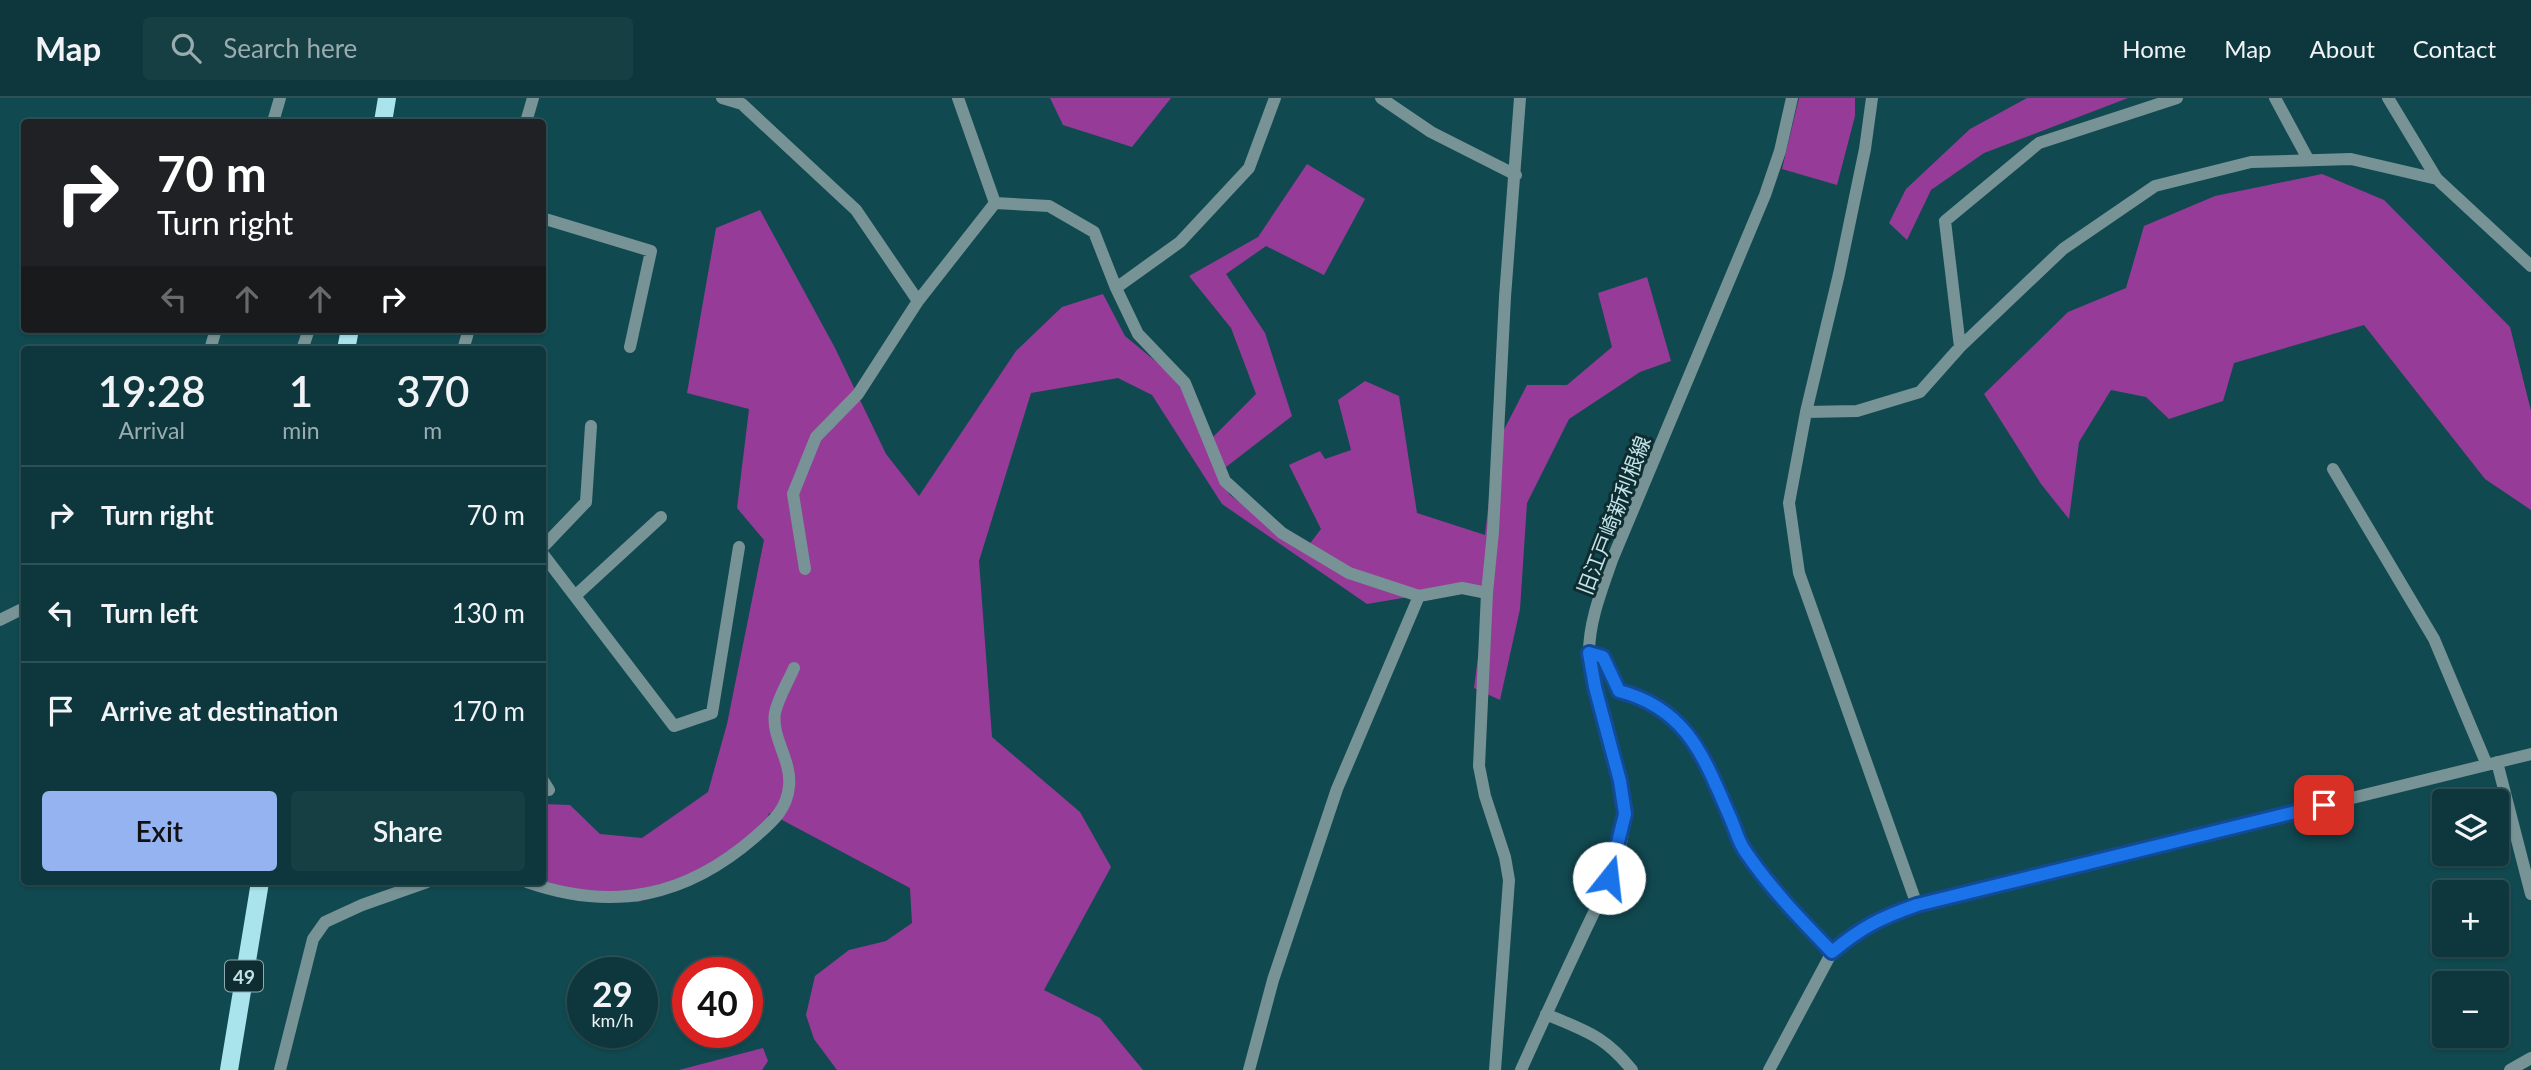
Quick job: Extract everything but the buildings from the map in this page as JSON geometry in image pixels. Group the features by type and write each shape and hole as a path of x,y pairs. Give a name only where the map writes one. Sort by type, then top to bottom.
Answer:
{"main road":[{"path":"384,119 387,98"},
{"name":"49","path":"229,1070 260,885"}],"street":[{"path":"274,119 279,98"},
{"path":"527,119 533,98"},
{"path":"722,98 742,104 856,210 918,301"},
{"path":"958,98 995,204"},
{"path":"1116,288 1180,242 1249,168 1275,98"},
{"path":"1381,98 1431,132 1516,175"},
{"path":"1495,1070 1509,880 1505,856 1485,796 1479,766 1505,297 1520,98"},
{"name":"旧江戸崎新利根線","path":"1521,1070 1609,878 1625,814 1620,781 1595,687 1589,653 1591,630 1612,560 1765,195 1780,151 1791,98"},
{"path":"1872,98 1865,149 1806,412 1789,503 1799,573 1917,905"},
{"path":"1960,347 1945,221 2039,143 2177,98"},
{"path":"2275,98 2308,159"},
{"path":"2388,98 2437,179 2531,266"},
{"path":"1806,412 1857,411 1920,392 1960,347 2063,249 2155,186 2251,162 2308,159 2351,159 2437,179"},
{"path":"805,569 793,494 816,437 858,394 918,301 995,204"},
{"path":"995,204 1049,206 1094,232 1138,334 1185,383 1225,481 1282,533 1349,573 1419,596 1462,588 1487,593"},
{"path":"546,219 651,251 630,347"},
{"path":"546,544 586,502 591,426"},
{"path":"2333,469 2434,639 2492,763 2531,894"},
{"path":"575,596 661,517"},
{"path":"546,558 674,726 712,713 739,547"},
{"path":"1249,1070 1273,980 1337,789 1419,596"},
{"path":"0,620 21,610"},
{"path":"1589,653 1603,657 1619,691 1640,697 1684,728 1705,761 1743,848 1770,886 1832,952"},
{"path":"536,885 556,892 607,898 648,894 692,880 736,854 780,814 789,786 775,713 794,668"},
{"path":"1769,1070 1832,952 1859,930 1883,916 1917,905 2531,754"},
{"path":"280,1070 313,939 326,922 362,905 419,885"},
{"path":"1546,1014 1600,1038 1618,1052 1632,1070"},
{"path":"2510,1070 2531,1058"}],"shaded area":[{"path":"1050,98 1171,98 1132,147 1063,125"},
{"path":"1799,98 1855,98 1855,116 1837,185 1782,169"},
{"path":"2027,98 2128,98 1984,153 1931,190 1907,240 1889,223 1906,189 1970,129"},
{"path":"1307,164 1365,199 1324,275 1266,246 1226,274 1265,333 1292,416 1217,474 1230,495 1305,550 1321,529 1289,465 1320,451 1325,459 1351,450 1338,400 1365,381 1399,396 1417,513 1485,535 1495,447 1527,385 1567,385 1612,347 1598,293 1647,277 1671,361 1640,372 1569,419 1527,503 1520,609 1500,700 1474,688 1486,593 1462,588 1367,604 1222,504 1152,395 1118,378 1031,393 979,561 992,737 1080,812 1111,867 1044,990 1100,1018 1143,1070 837,1070 814,1039 806,1015 815,976 849,950 886,941 912,923 910,888 769,813 763,835 708,877 638,902 568,896 546,884 546,804 570,805 600,834 642,838 708,792 727,724 764,540 737,508 749,409 687,393 716,228 760,210 835,348 886,454 919,496 1016,351 1062,307 1103,294 1125,336 1188,388 1205,445 1256,394 1231,328 1189,276 1258,237"},
{"path":"2322,174 2384,200 2510,327 2531,411 2531,510 2485,479 2364,325 2234,363 2223,401 2169,419 2146,397 2111,390 2079,442 2069,519 2041,484 1984,394 2068,312 2126,288 2144,226 2215,196"},
{"path":"763,1048 768,1061 762,1070 679,1070"}],"route":[{"path":"1609,878 1620,843 1625,814 1620,781 1595,687 1589,653 1603,657 1619,691 1640,697 1684,728 1705,761 1743,848 1770,886 1832,952 1859,930 1883,916 1917,905 2324,805"}]}
